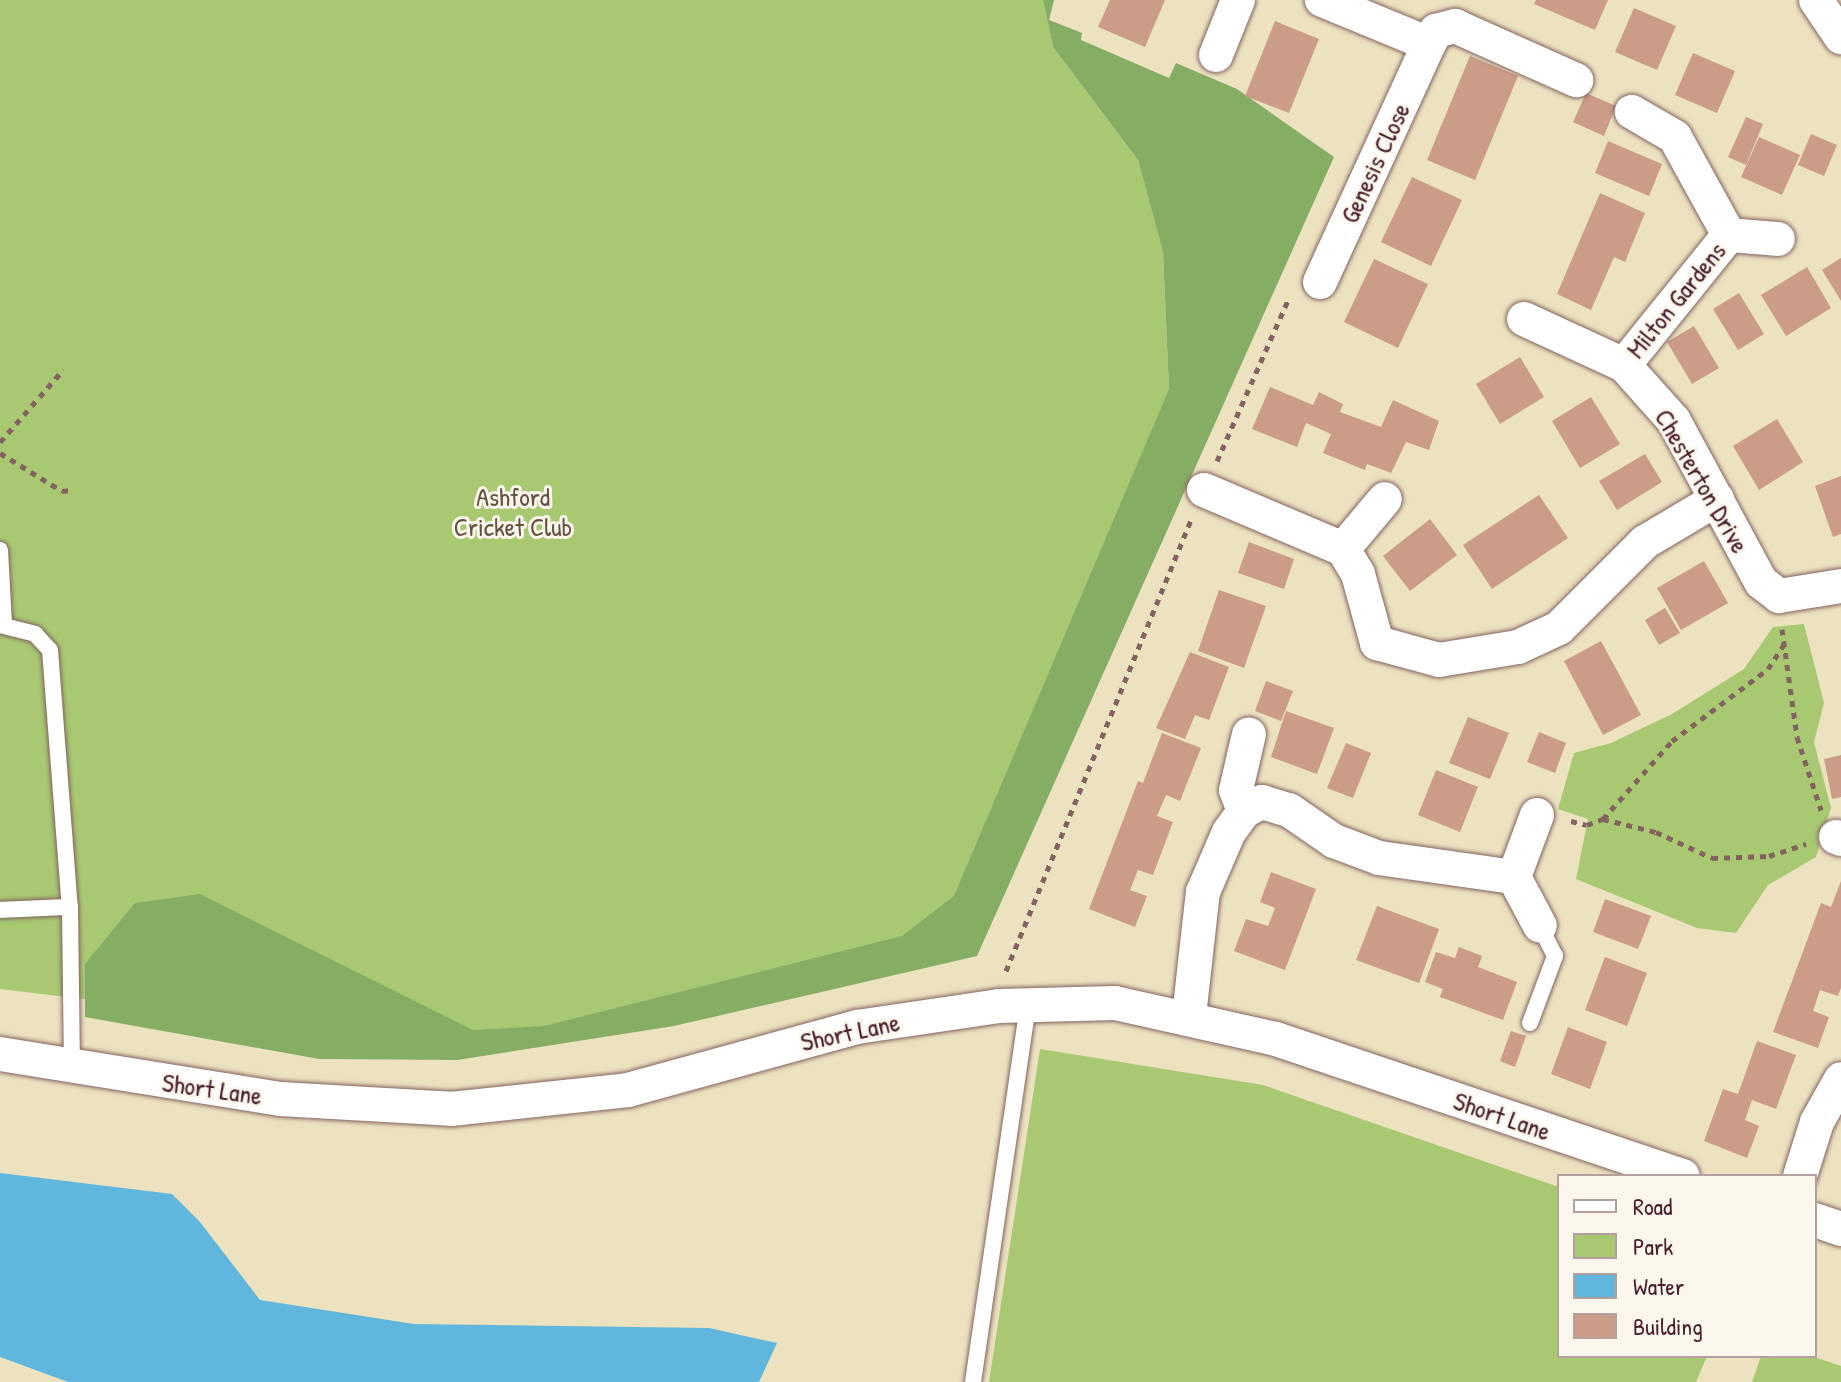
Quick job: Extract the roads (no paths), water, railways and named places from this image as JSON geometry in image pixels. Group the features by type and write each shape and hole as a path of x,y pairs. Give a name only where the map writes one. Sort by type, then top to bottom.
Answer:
{"street":[{"path":"1216,55 1238,0"},
{"path":"1322,0 1429,44 1436,31 1455,26 1576,80"},
{"path":"1816,0 1841,37"},
{"name":"Genesis Close","path":"1320,282 1429,44"},
{"name":"Milton Gardens","path":"1632,112 1675,137 1729,235"},
{"name":"Milton Gardens","path":"1729,235 1778,239"},
{"name":"Milton Gardens","path":"1624,365 1729,235"},
{"name":"Chesterton Drive","path":"1524,319 1624,365 1674,421 1745,558 1779,596 1841,586"},
{"path":"1204,490 1343,549 1358,574 1377,643 1439,660 1518,647 1559,628 1645,542 1717,499"},
{"path":"1343,549 1385,499"},
{"path":"1244,811 1236,790 1249,734"},
{"path":"1189,1016 1203,892 1229,832 1244,811 1262,802 1289,810 1334,841 1379,858 1514,877"},
{"path":"1537,815 1514,877 1540,926"},
{"name":"Short Lane","path":"0,1054 280,1099 451,1109 628,1090 857,1027 1028,1005 1115,1003 1189,1016 1276,1039 1677,1174"},
{"path":"1801,1174 1817,1122 1841,1079"},
{"path":"1817,1221 1841,1229"}],"lane":[{"path":"0,550 2,625 35,634 50,650 70,907 72,1067"},
{"path":"0,910 70,907"},
{"path":"1530,1023 1555,956 1540,926"},
{"path":"973,1382 1028,1005"}],"water":[{"path":"0,1173 172,1194 200,1222 260,1300 414,1324 709,1328 777,1343 759,1382 68,1382 0,1357"}],"park label":[{"name":"Ashford Cricket Club","path":"513,512"}]}
